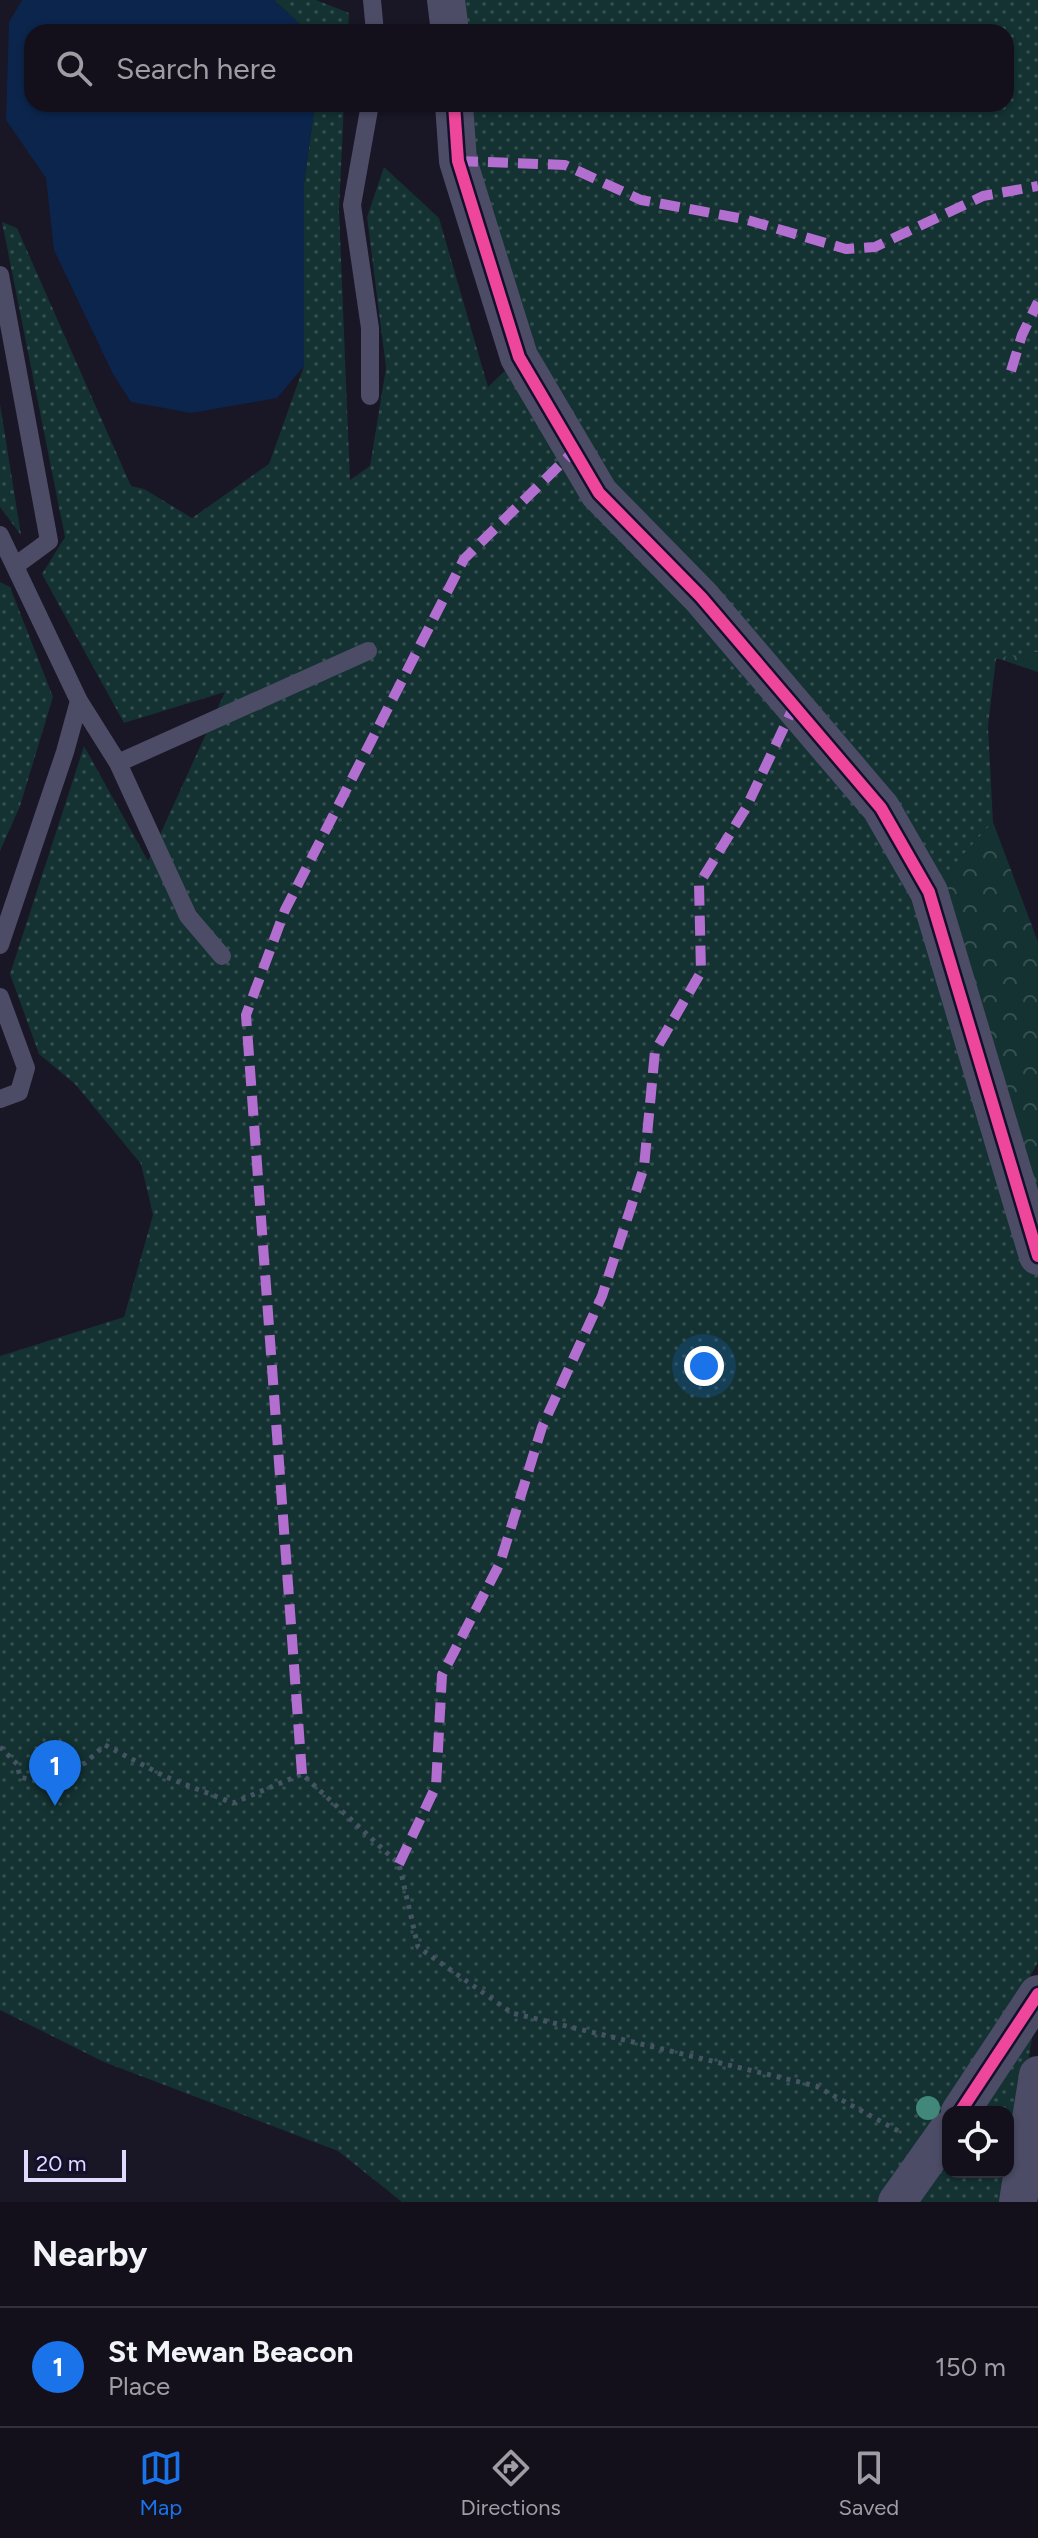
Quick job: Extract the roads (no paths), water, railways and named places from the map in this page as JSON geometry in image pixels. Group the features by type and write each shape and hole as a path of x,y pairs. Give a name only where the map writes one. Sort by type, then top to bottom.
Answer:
{"street":[{"path":"446,0 449,24"},
{"path":"455,112 458,161 519,357 599,493 701,597 881,808 929,892 1038,1256"},
{"path":"964,2106 1038,1994"},
{"path":"1018,2202 1038,2075"},
{"path":"897,2202 941,2140"}],"lane":[{"path":"372,0 374,24"},
{"path":"369,112 352,205 370,328 370,396"},
{"path":"0,275 49,541 15,566"},
{"path":"0,535 79,701 118,763 188,916 222,956"},
{"path":"118,763 368,651"},
{"path":"0,945 79,701"},
{"path":"0,997 26,1068 19,1092 0,1099"}],"water":[{"path":"22,0 274,0 300,24 24,24 24,112 314,112 304,183 304,366 277,398 191,413 131,402 113,374 54,250 46,178 6,120 9,22"}],"place":[{"name":"St Mewan Beacon","path":"55,1806"}]}
